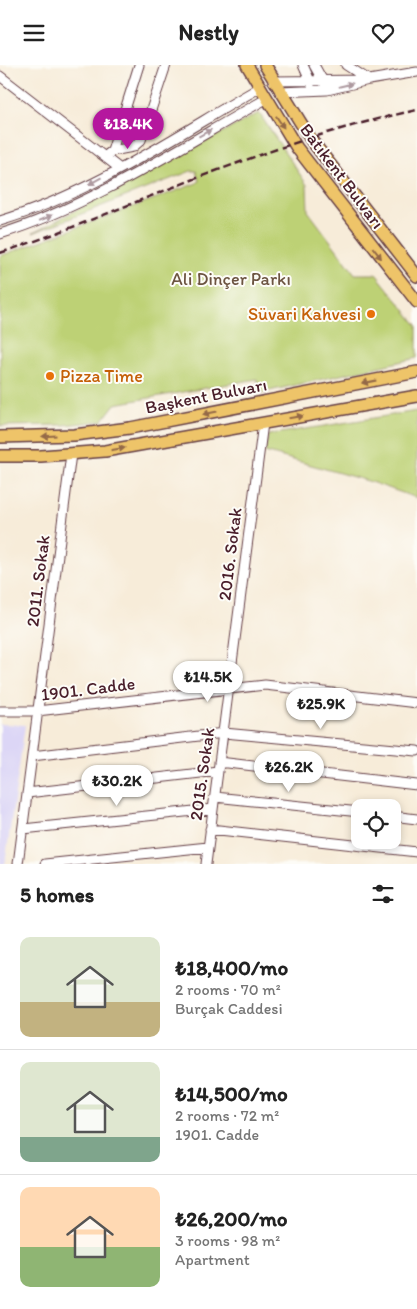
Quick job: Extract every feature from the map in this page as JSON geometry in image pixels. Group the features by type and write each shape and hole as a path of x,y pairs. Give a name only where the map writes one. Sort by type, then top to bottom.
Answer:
{"main road":[{"name":"Batıkent Bulvarı","path":"247,65 259,88 312,168 417,302"},
{"name":"Batıkent Bulvarı","path":"265,65 273,81 312,141 417,276"},
{"path":"259,88 273,81"},
{"path":"266,99 280,92"},
{"name":"Başkent Bulvarı","path":"0,437 74,435 130,428 417,372"},
{"name":"Başkent Bulvarı","path":"0,455 71,454 134,447 417,396"}],"street":[{"path":"108,154 139,65"},
{"path":"108,154 132,147 142,140 166,65"},
{"path":"302,65 315,90"},
{"path":"314,65 327,90"},
{"path":"346,65 370,80"},
{"path":"280,92 327,90 417,72"},
{"path":"0,75 108,154 119,168"},
{"path":"273,81 370,80"},
{"path":"0,221 66,197 259,88"},
{"path":"0,234 41,220 87,199 266,99"},
{"name":"2016. Sokak","path":"230,688 263,423"},
{"name":"2011. Sokak","path":"18,864 71,454"},
{"name":"1901. Cadde","path":"0,711 37,711 230,688 276,686 417,703"},
{"name":"2015. Sokak","path":"206,864 230,688"},
{"path":"32,755 224,733 417,751"},
{"path":"27,793 219,767 417,785"},
{"path":"215,797 351,811"},
{"path":"23,829 213,809"},
{"path":"401,817 417,819"},
{"path":"210,829 417,852"},
{"path":"45,864 208,847"}],"shaded area":[{"path":"0,724 25,725 5,864 0,864"}],"green space":[{"name":"Ali Dinçer Parkı","path":"259,113 307,185 308,211 355,274 376,274 417,325 417,358 260,393 257,379 115,404 102,421 64,425 0,426 0,256 197,183 199,181 196,171 191,171 33,233"},
{"path":"417,411 417,498 368,481 265,452 268,435"}],"railway":[{"path":"0,253 280,148 348,127 417,110"}],"place":[{"name":"Süvari Kahvesi","path":"371,314"},
{"name":"Pizza Time","path":"50,376"}]}
